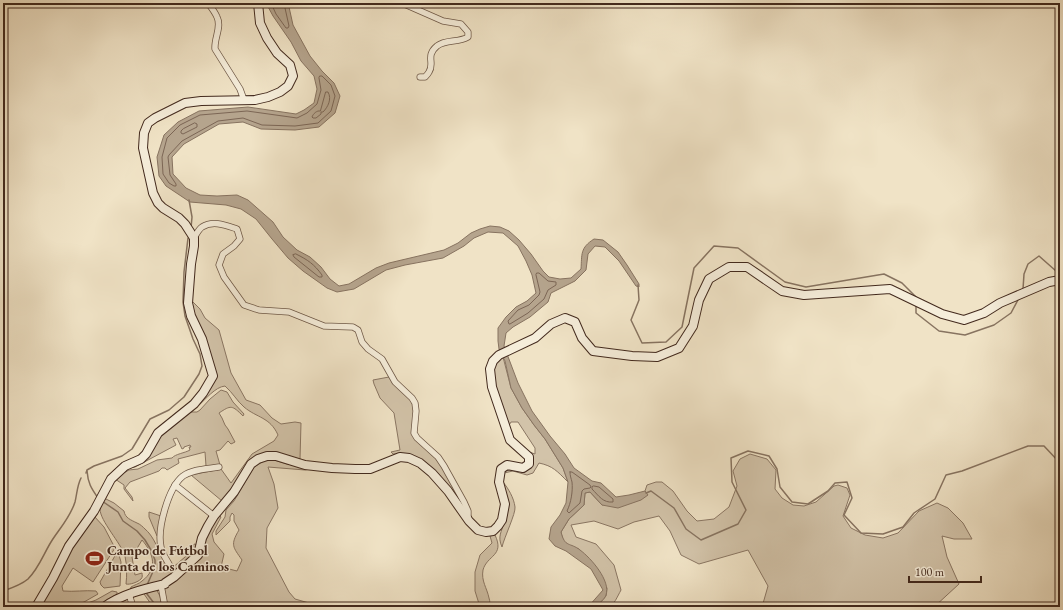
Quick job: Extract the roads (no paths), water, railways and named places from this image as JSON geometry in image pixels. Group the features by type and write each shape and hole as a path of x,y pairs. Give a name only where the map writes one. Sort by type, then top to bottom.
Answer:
{"main road":[{"path":"36,607 69,546 94,511 111,479 125,466 141,459 146,454 158,433 194,404 203,393 213,376 202,339 191,316 188,303 194,238 179,218 162,208 153,193 143,148 144,133 148,123 154,118 185,103 201,100 255,100 280,92 288,86 293,76 290,65 277,53 267,38 260,23 258,3"},
{"path":"104,607 110,602 129,594 162,586 198,555 202,538 214,516 234,492 251,464 258,459 267,456 276,456 305,465 354,469 370,469 400,457 409,458 420,463 432,473 448,491 469,521 478,530 486,532 493,531 502,520 505,504 499,482 501,469 507,465 523,468 529,464 529,457 510,440 492,387 490,369 493,361 499,355 535,338 551,324 565,318 575,322 582,338 593,351 632,356 657,357 679,348 693,326 699,300 709,279 729,267 748,267 782,291 804,295 890,289 942,314 964,320 984,314 1000,303 1034,288 1049,282 1060,280"}],"street":[{"path":"208,3 218,18 219,26 214,43 215,49 240,89 244,100"},
{"path":"402,3 443,21 461,24 468,32 468,37 463,40 442,43 436,47 430,58 430,72 425,77 420,77"},
{"path":"194,238 201,228 211,223 222,224 237,229 240,239 234,246 223,254 219,265 224,277 244,305 259,310 289,312 324,326 353,327 358,330 362,342 368,349 382,359 395,382 412,398 416,412 414,433 417,438 438,457 444,466 464,502 468,511 469,521"},
{"path":"170,566 160,546 164,512 171,492 179,480 185,475 191,472 219,467"},
{"path":"175,485 214,516"},
{"path":"162,586 165,607"},
{"path":"129,594 133,607"}],"water":[{"path":"266,3 289,3 293,25 310,56 334,83 340,96 335,113 319,127 295,130 261,129 243,122 219,124 184,144 172,157 173,174 186,188 200,195 237,195 248,200 273,222 283,237 297,250 310,257 321,267 330,279 339,286 349,284 376,268 389,263 444,250 458,243 471,233 490,226 500,227 509,231 519,240 549,277 560,279 571,278 581,269 581,259 584,248 589,242 594,239 603,240 618,252 639,284 639,287 636,286 619,261 605,247 595,246 588,254 586,270 575,281 551,293 548,302 530,317 506,333 504,346 518,383 532,411 574,468 592,481 601,483 616,497 645,491 648,495 641,500 618,508 602,505 590,492 585,493 584,505 569,519 561,532 566,543 584,554 594,564 606,583 606,595 596,607 588,607 603,590 591,569 566,551 555,546 549,539 551,527 560,515 566,503 568,482 563,468 545,439 522,408 511,388 505,361 499,349 498,328 516,307 527,301 536,293 532,275 518,246 503,233 488,232 474,238 464,246 443,258 386,270 354,289 337,292 327,288 303,271 288,258 256,219 241,209 226,205 190,202 166,186 159,176 157,157 164,135 178,122 199,111 248,107 296,114 314,103 317,89 314,76 301,61 291,42"}],"waterway":[{"path":"189,200 192,217 191,228"},
{"path":"86,473 87,470 94,466 122,456 132,449 150,419 169,410 184,397 199,374 202,366 200,354 185,316 183,302 184,272 188,238"},
{"path":"638,285 639,300 631,320 642,343 666,342 682,327 694,268 714,246 738,248 785,282 806,287 884,274 902,283 916,297"},
{"path":"1023,289 1024,274 1028,264 1039,256 1056,271 1060,270"},
{"path":"916,305 916,313 939,331 965,335 994,325 1011,313 1019,298"},
{"path":"646,493 651,491 674,508 686,529 701,540 738,524 746,510 732,482 731,458 748,451 769,456 777,469 780,487 792,502 808,504 828,491 835,483 847,482 852,498 844,515 861,533 883,534 903,527 914,513 935,499 946,475 962,471 1028,446 1044,446 1060,463"},
{"path":"87,471 90,485 98,498"},
{"path":"3,591 22,583 28,579 35,570 70,513 75,502 81,478"},
{"path":"102,501 118,512 123,521 137,531 151,550 155,560 155,567 147,585"},
{"path":"147,591 147,594 157,607"}],"place":[{"name":"Campo de Fútbol Junta de los Caminos","path":"94,558"}]}
